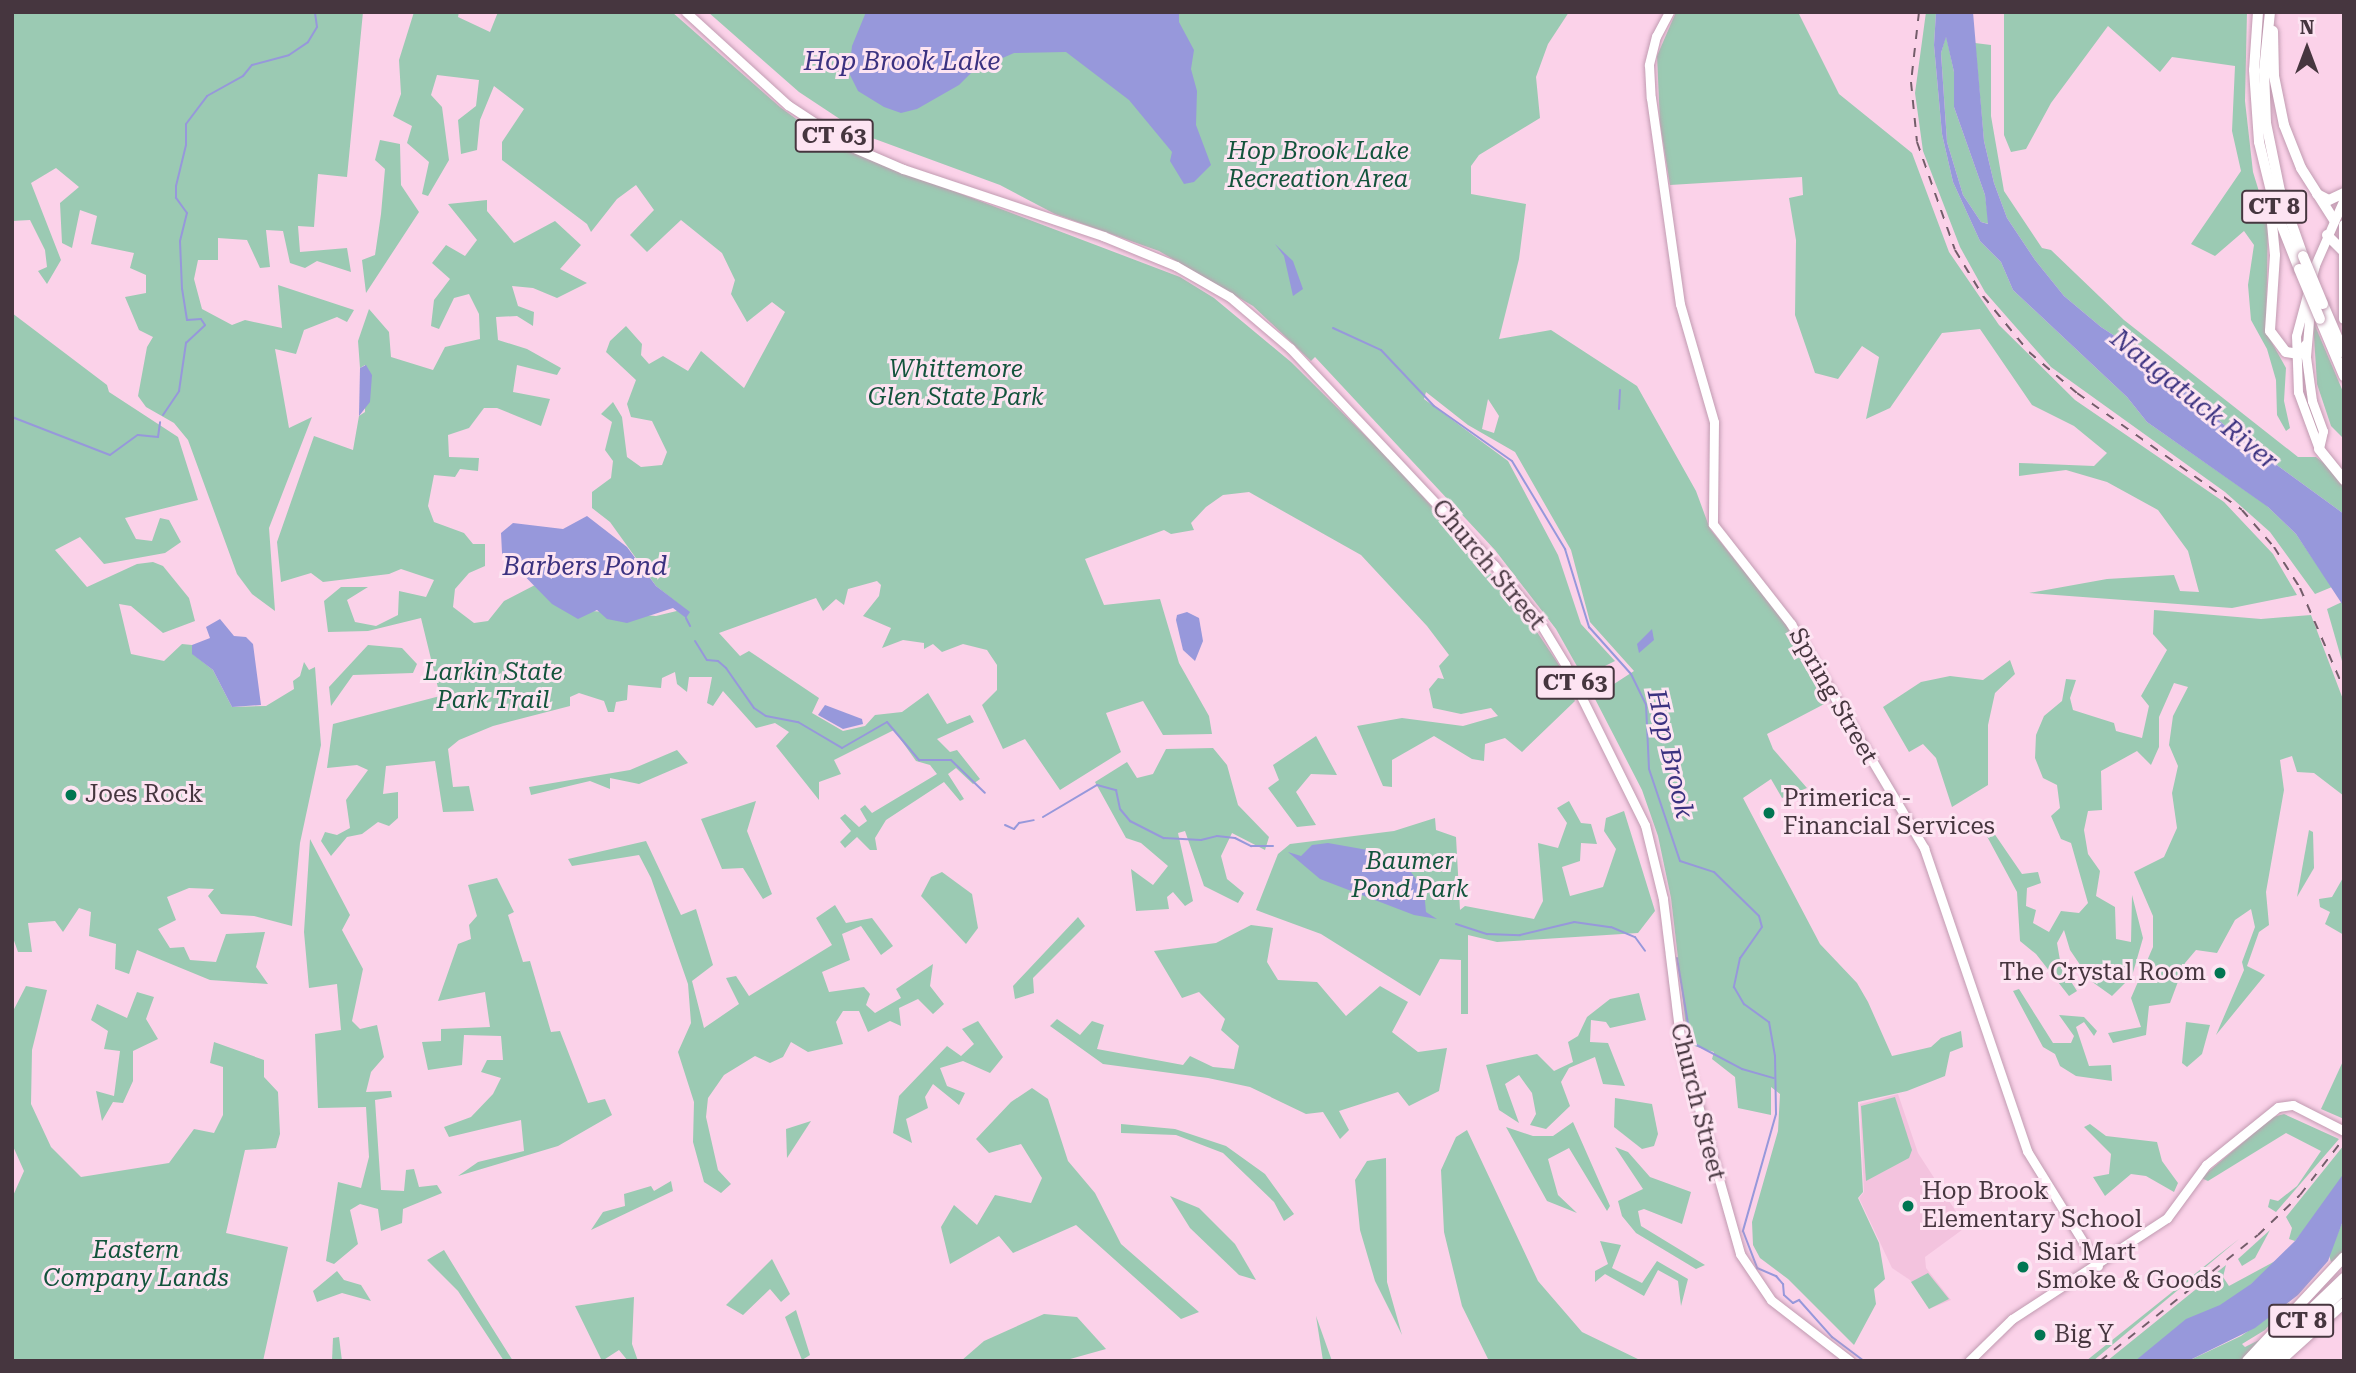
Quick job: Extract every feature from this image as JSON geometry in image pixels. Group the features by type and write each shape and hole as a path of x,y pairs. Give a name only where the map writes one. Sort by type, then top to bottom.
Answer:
{"highway":[{"name":"CT 8","path":"2258,12 2254,79 2259,142 2276,211 2344,376"},
{"name":"CT 8","path":"2272,12 2264,54 2266,123 2280,191 2303,256 2344,353"},
{"path":"2272,12 2272,52 2278,101 2293,149 2311,185 2339,222 2343,252 2344,319"},
{"path":"2259,142 2275,247 2270,331 2279,346 2294,354 2306,345"},
{"path":"2311,185 2326,200 2344,193"},
{"path":"2328,235 2343,252"},
{"path":"2319,449 2344,480"},
{"path":"2247,1361 2344,1257"},
{"name":"CT 8","path":"2257,1361 2344,1278"},
{"name":"CT 8","path":"2267,1361 2344,1289"},
{"path":"2280,1361 2344,1303"}],"main road":[{"name":"Church Street","path":"686,12 788,105 852,147 1176,266 1230,298 1290,348 1494,565 1537,618 1615,758 1648,835 1663,899 1681,1045 1740,1254 1772,1300 1850,1361"},
{"name":"Spring Street","path":"1669,12 1656,36 1649,65 1680,304 1714,422 1715,528 1789,620 1924,848 2027,1151 2098,1266"},
{"path":"2319,449 2300,404 2294,354 2303,302 2328,235 2339,222 2344,199"},
{"path":"2319,449 2323,436 2309,390 2306,345 2312,294 2328,235"},
{"path":"1969,1361 2012,1319 2098,1266 2167,1218 2206,1165 2285,1104 2344,1131"}],"shaded area":[{"name":"Hop Brook Elementary School","path":"1898,1094 1918,1153 1966,1227 1925,1257 1926,1268 1951,1300 1929,1309 1910,1280 1892,1268 1859,1198 1864,1192 1860,1104"}],"green space":[{"path":"12,12 363,12 347,177 318,174 314,227 298,226 300,252 347,248 351,272 317,261 305,268 290,263 283,231 266,230 270,267 260,268 247,240 218,238 218,260 198,260 194,279 202,309 232,325 245,320 282,328 278,285 354,310 347,322 337,317 304,330 296,354 275,349 289,428 312,417 269,528 275,611 252,594 237,574 188,440 174,423 146,407 138,396 147,347 153,337 139,330 125,297 146,293 146,275 130,268 134,253 91,244 97,216 80,210 72,248 62,243 60,203 79,187 56,168 31,183 61,260 47,284 38,271 47,267 45,250 30,220 12,221"},
{"path":"414,12 459,12 458,17 490,32 498,12 672,12 780,107 830,144 1180,277 1214,298 1291,362 1396,466 1521,608 1559,665 1575,701 1522,752 1505,738 1485,744 1484,761 1472,759 1434,736 1392,760 1392,787 1383,786 1357,726 1402,718 1463,726 1498,716 1491,708 1461,714 1433,708 1429,689 1438,678 1444,679 1439,666 1449,655 1427,626 1361,555 1249,492 1223,495 1206,507 1191,523 1194,530 1171,534 1164,530 1085,559 1104,605 1160,599 1179,663 1209,716 1212,734 1163,735 1143,701 1106,713 1121,752 1060,790 1025,739 1003,749 982,705 997,690 997,665 987,650 963,644 942,652 933,644 924,649 924,643 903,640 882,648 891,628 863,616 879,596 881,585 877,581 848,589 844,605 836,599 823,611 816,598 719,633 740,656 749,651 819,698 812,713 843,731 865,726 875,715 902,712 928,693 947,724 970,715 974,722 937,739 950,752 957,750 980,779 973,784 956,768 948,774 964,799 960,801 944,782 886,820 875,838 877,850 870,850 857,837 845,848 840,842 851,831 840,818 845,814 859,827 867,821 860,809 865,805 872,813 937,774 930,765 916,761 894,730 834,760 841,774 819,782 819,800 776,746 789,732 775,723 756,728 723,691 713,706 707,703 712,677 689,677 687,692 677,684 675,672 662,678 661,688 628,685 627,700 616,702 614,712 608,712 604,701 579,693 570,697 570,706 493,726 459,740 448,749 453,787 469,786 474,811 443,812 435,761 386,766 383,794 398,792 398,818 389,826 378,822 362,834 347,837 331,856 321,841 325,832 337,835 350,828 346,800 368,770 357,765 327,768 333,724 440,696 421,618 368,631 328,632 324,601 341,587 368,587 347,600 355,622 376,626 398,615 399,591 426,597 434,580 401,569 389,574 323,582 311,573 281,582 277,542 314,436 353,450 359,416 365,412 365,365 360,368 358,341 369,309 389,332 391,357 433,370 445,347 480,339 479,314 469,294 454,298 439,329 431,326 434,300 450,279 432,263 446,245 465,256 477,240 448,204 487,200 487,211 514,243 555,221 581,245 560,269 587,283 557,298 533,288 512,286 518,306 534,312 533,326 517,316 496,317 498,340 527,349 561,368 557,375 517,365 513,392 550,399 541,426 497,408 484,408 469,428 448,435 449,457 479,458 478,471 460,469 455,477 434,475 428,506 434,522 464,533 473,544 485,544 485,566 469,573 455,589 453,607 474,623 488,621 504,601 535,585 550,598 592,611 656,616 685,609 656,586 610,522 592,508 592,492 611,478 613,461 605,450 612,422 601,414 613,402 622,417 627,457 641,467 662,465 667,452 652,421 631,417 627,404 636,380 606,352 610,341 626,326 642,344 641,355 649,364 663,356 688,371 701,351 744,388 785,312 772,302 747,322 731,294 735,280 722,253 681,220 647,252 630,235 654,210 636,185 617,199 591,232 587,224 502,160 502,142 524,109 494,86 480,120 477,150 461,154 458,120 476,106 479,80 437,75 431,95 442,107 449,160 428,196 422,194 429,162 407,143 412,126 393,116 401,94 399,60"},
{"name":"Hop Brook Lake Recreation Area","path":"708,12 1569,12 1548,44 1536,77 1540,118 1479,155 1471,166 1471,194 1526,204 1519,259 1499,339 1551,330 1637,386 1696,491 1710,529 1782,618 1830,701 1767,734 1773,749 1807,788 1782,798 1771,779 1743,798 1820,944 1857,983 1892,1056 1931,1047 1941,1038 1961,1031 1963,1047 1950,1052 1945,1076 1907,1091 1858,1102 1863,1192 1858,1198 1879,1243 1885,1279 1874,1289 1876,1304 1854,1345 1788,1279 1760,1258 1753,1245 1752,1222 1778,1131 1780,1094 1771,1087 1771,1115 1738,1108 1735,1077 1712,1059 1714,1052 1688,1044 1671,898 1658,836 1642,790 1594,697 1634,671 1590,622 1571,550 1515,452 1468,425 1426,392 1424,399 1508,461 1558,555 1581,624 1615,661 1583,677 1556,629 1495,550 1315,357 1311,361 1253,306 1159,251 1055,214 1000,185 864,135 799,92","holes":["1488,399 1499,416 1494,433 1482,429"]},
{"path":"1676,12 1798,12 1839,94 1912,153 1949,252 1999,325 2075,400 2224,502 2273,554 2297,595 2232,608 2029,593 2107,579 2174,575 2180,591 2199,592 2188,551 2158,510 2107,482 2066,470 2019,476 2019,463 2094,466 2107,453 2074,426 2032,405 1980,329 1942,333 1890,408 1866,419 1879,357 1862,346 1838,379 1815,373 1795,315 1796,240 1789,198 1803,195 1802,177 1670,185 1660,123 1657,56"},
{"path":"1926,12 1936,12 1934,45 1942,134 1953,182 1980,241 2001,262 2013,290 2127,397 2147,422 2266,505 2296,534 2332,587 2315,594 2270,532 2225,492 2051,367 1985,292 1960,247 1923,151 1915,93"},
{"path":"2004,12 2247,12 2245,101 2253,172 2268,221 2266,332 2286,368 2284,401 2290,428 2286,431 2277,415 2276,380 2267,349 2251,320 2248,285 2254,245 2244,231 2215,256 2191,244 2241,171 2232,131 2235,66 2172,57 2160,72 2108,26 2051,103 2026,149 2011,152 2004,135"},
{"path":"1946,35 1954,72 1954,107 1985,195 1989,224 1981,222 1963,195 1947,142 1941,53"},
{"path":"1975,43 1991,45 1991,116 2004,191 2042,248 2051,250 2124,320 2298,457 2316,457 2325,464 2344,488 2344,514 2233,433 2156,363 2101,327 2064,296 2035,260 2007,218 1994,183 1984,141"},
{"path":"380,140 400,144 401,185 419,212 366,293 362,260 375,255 381,214 385,169 375,160"},
{"path":"12,313 107,385 109,392 178,437 198,500 125,518 136,539 152,541 160,518 169,520 181,542 165,553 104,564 80,537 55,550 87,587 137,564 153,562 163,566 189,598 195,621 163,633 131,606 119,604 131,654 164,661 182,644 192,645 193,654 213,670 232,707 266,706 294,689 293,681 300,676 304,662 309,670 315,667 321,745 300,843 292,926 254,916 221,914 208,896 214,889 189,888 167,897 176,920 158,929 170,948 184,947 190,960 216,962 226,934 265,932 256,967 268,984 210,980 137,950 129,974 115,969 116,944 89,936 91,912 79,908 63,932 55,921 28,923 32,952 18,952 12,935"},
{"path":"2313,321 2344,394 2344,439 2331,426 2317,384"},
{"path":"2342,602 2344,607 2344,668 2327,609"},
{"path":"2154,610 2261,619 2311,615 2344,702 2344,796 2314,773 2297,772 2292,756 2280,760 2284,790 2266,892 2269,925 2259,932 2247,966 2265,975 2216,1035 2244,970 2242,962 2255,927 2251,909 2235,920 2217,953 2196,950 2185,963 2170,1003 2149,1006 2146,1035 2113,1043 2108,1033 2141,1027 2131,998 2153,947 2153,916 2134,872 2164,857 2177,828 2172,793 2178,766 2169,745 2173,716 2188,687 2174,683 2159,717 2159,747 2151,765 2137,751 2101,771 2102,810 2088,811 2084,830 2088,854 2100,871 2096,896 2115,907 2116,939 2131,942 2132,895 2143,938 2132,976 2112,996 2091,981 2070,950 2064,930 2057,943 2061,966 2077,991 2069,996 2036,954 2020,941 2017,892 1983,829 1987,823 2022,874 2038,872 2041,883 2027,888 2026,906 2036,910 2033,923 2049,932 2061,911 2079,913 2088,903 2071,843 2061,839 2051,816 2060,808 2057,785 2043,778 2035,758 2036,735 2044,716 2062,701 2066,679 2076,680 2070,698 2073,710 2114,723 2116,731 2142,738 2149,706 2141,696 2167,650 2153,634"},
{"path":"368,645 402,648 417,664 413,673 353,675 331,706 329,687"},
{"path":"2010,660 2015,674 1995,693 1988,725 1988,785 1952,807 1936,758 1923,744 1909,752 1883,707 1921,682 1950,676 1983,680"},
{"path":"1316,736 1337,775 1311,774 1296,792 1316,825 1297,827 1268,788 1279,780 1273,765"},
{"path":"1213,748 1227,765 1238,805 1269,837 1265,850 1232,833 1221,856 1227,879 1244,893 1238,903 1204,886 1185,831 1178,833 1193,901 1185,906 1173,892 1167,897 1169,909 1136,911 1131,869 1153,885 1168,866 1141,843 1126,838 1095,782 1127,762 1137,778 1153,774 1166,749"},
{"path":"677,750 688,763 639,784 610,778 610,789 590,781 531,795 529,787 630,770"},
{"path":"756,801 747,831 772,894 763,899 743,868 722,869 701,819"},
{"name":"Baumer Pond Park","path":"1569,801 1581,823 1591,824 1597,844 1581,843 1580,861 1562,867 1570,896 1603,887 1616,849 1604,831 1606,818 1624,811 1655,911 1638,933 1497,942 1468,935 1468,1014 1461,1014 1461,960 1440,959 1420,996 1321,934 1256,910 1278,854 1290,844 1394,831 1435,818 1436,830 1456,837 1460,910 1465,906 1534,919 1543,901 1538,843 1558,848 1567,823 1557,808"},
{"path":"2309,830 2313,832 2314,868 2297,897"},
{"path":"310,839 350,915 342,930 363,969 352,1021 360,1029 377,1025 384,1057 371,1072 366,1092 391,1091 392,1097 375,1100 381,1190 404,1191 406,1170 414,1169 419,1187 437,1185 442,1193 403,1209 402,1223 381,1231 378,1209 360,1204 350,1210 358,1244 334,1264 326,1261 338,1182 361,1188 369,1157 366,1107 318,1108 315,1034 341,1030 337,984 309,988 304,932"},
{"path":"646,841 681,915 696,909 713,965 692,981 704,1028 739,1004 726,978 736,976 749,996 832,945 816,918 835,905 846,923 872,918 893,946 881,955 861,926 842,934 850,960 822,972 829,992 864,987 870,994 866,1005 875,1013 901,998 896,989 933,964 930,986 944,1004 933,1014 918,999 899,1008 901,1026 890,1021 868,1032 859,1011 843,1011 836,1022 843,1044 808,1052 791,1042 783,1057 770,1063 755,1056 724,1075 708,1098 706,1117 718,1170 731,1184 721,1193 704,1182 693,1142 694,1102 678,1052 691,1023 688,984 651,878 639,855 572,866 568,859"},
{"path":"942,872 972,894 978,928 966,944 921,896 931,877"},
{"path":"2344,876 2344,935 2325,924 2330,912 2320,907 2319,899 2332,897"},
{"path":"497,878 514,912 508,915 523,962 530,961 551,1032 560,1031 588,1103 605,1099 612,1115 558,1146 458,1176 478,1162 524,1151 521,1120 449,1137 444,1127 471,1117 493,1094 501,1078 481,1072 487,1060 503,1060 501,1036 464,1035 462,1065 428,1070 422,1042 441,1041 441,1029 490,1027 485,992 438,1001 458,944 471,939 469,925 477,916 468,885"},
{"path":"1078,917 1085,926 1033,978 1034,993 1015,999 1013,986"},
{"path":"1251,925 1273,928 1267,962 1278,980 1317,982 1346,1016 1380,986 1408,1002 1392,1032 1418,1052 1447,1048 1439,1091 1409,1106 1398,1092 1339,1111 1349,1130 1340,1139 1323,1112 1306,1114 1250,1087 1208,1078 1103,1064 1050,1026 1057,1019 1080,1035 1092,1021 1104,1025 1097,1049 1183,1065 1190,1056 1213,1067 1234,1069 1239,1046 1221,1030 1225,1019 1199,992 1182,998 1154,951 1216,943"},
{"name":"Eastern Company Lands","path":"26,986 47,990 32,1050 31,1104 51,1147 81,1177 169,1163 194,1129 214,1133 223,1115 223,1067 210,1063 214,1042 264,1060 264,1077 278,1092 280,1134 276,1148 245,1150 226,1233 288,1247 263,1361 12,1361 12,1198 24,1171 12,1144 12,1013"},
{"path":"2019,989 2053,1043 2071,1043 2074,1036 2059,1015 2084,1017 2097,1031 2094,1036 2084,1022 2076,1027 2089,1066 2111,1065 2112,1081 2076,1076 2060,1066 2055,1054 2043,1047 2013,991"},
{"path":"137,992 154,997 146,1019 158,1039 133,1051 133,1081 123,1103 113,1102 102,1121 96,1091 114,1096 120,1051 104,1049 108,1031 91,1020 97,1004 127,1018"},
{"path":"1639,993 1646,1020 1610,1028 1606,1022 1591,1020 1590,1042 1608,1043 1625,1086 1603,1084 1595,1057 1569,1068 1561,1082 1570,1106 1546,1129 1530,1125 1536,1114 1532,1093 1519,1075 1505,1084 1519,1123 1499,1110 1486,1065 1537,1054 1554,1071 1573,1062 1568,1042 1578,1036 1587,1017 1610,999"},
{"path":"978,1021 1003,1057 990,1073 963,1061 940,1068 947,1086 965,1093 959,1105 933,1084 925,1097 928,1108 906,1119 912,1143 893,1133 899,1096 947,1046 961,1056 974,1044 962,1029"},
{"path":"2186,1022 2210,1025 2202,1054 2187,1067 2182,1063"},
{"path":"2344,1059 2344,1119 2321,1109"},
{"path":"1032,1088 1048,1099 1068,1161 1095,1193 1121,1244 1199,1312 1181,1319 1076,1225 1013,1253 999,1236 950,1264 941,1227 954,1205 977,1225 995,1195 1031,1203 1042,1178 1021,1144 989,1153 976,1139 1011,1102"},
{"path":"1895,1097 1912,1150 1909,1158 1866,1181 1861,1106"},
{"path":"1615,1098 1652,1104 1658,1134 1654,1146 1642,1149 1614,1127"},
{"path":"2284,1114 2339,1139 2276,1212 2268,1207 2270,1199 2278,1201 2297,1186 2321,1151 2286,1133 2208,1181 2201,1178 2273,1117"},
{"path":"811,1121 787,1158 786,1129"},
{"path":"1573,1122 1610,1206 1607,1211 1569,1148 1548,1159 1558,1195 1577,1213 1547,1201 1506,1127 1533,1136 1553,1136"},
{"path":"1121,1124 1175,1129 1226,1146 1265,1174 1294,1214 1284,1221 1274,1202 1223,1153 1176,1135 1121,1133"},
{"path":"2090,1124 2106,1136 2157,1142 2162,1161 2178,1183 2174,1192 2146,1176 2131,1174 2105,1196 2093,1177 2109,1174 2111,1154 2084,1127"},
{"path":"1467,1130 1538,1281 1582,1332 1642,1361 1489,1361 1462,1306 1444,1232 1441,1170 1456,1137"},
{"path":"2344,1145 2344,1173 2331,1196 2295,1241 2289,1239 2292,1228 2286,1217"},
{"path":"1615,1147 1628,1152 1650,1177 1691,1192 1682,1224 1644,1209 1638,1211 1641,1226 1705,1265 1696,1269 1636,1233 1622,1216 1618,1201 1643,1189"},
{"path":"1386,1158 1387,1282 1402,1335 1375,1281 1360,1230 1355,1180 1367,1161"},
{"path":"671,1181 673,1191 591,1230 603,1212 625,1206 624,1194 651,1186 654,1191"},
{"path":"1170,1196 1199,1208 1235,1244 1256,1280 1239,1275 1190,1228"},
{"path":"2344,1218 2344,1254 2331,1262 2329,1255"},
{"path":"2270,1230 2255,1258 2242,1266 2238,1259"},
{"path":"2239,1239 2093,1361 2086,1361 2221,1253"},
{"path":"1600,1241 1621,1245 1612,1268 1642,1283 1657,1261 1688,1279 1681,1306 1678,1281 1658,1270 1644,1296 1605,1274 1595,1282 1595,1271 1608,1264"},
{"path":"444,1250 513,1361 504,1361 458,1291 427,1260"},
{"path":"772,1259 790,1294 781,1302 770,1289 743,1315 726,1305"},
{"path":"2279,1259 2226,1307 2135,1361 2107,1361 2226,1265 2223,1277 2229,1286"},
{"path":"337,1271 344,1280 361,1285 371,1301 342,1293 317,1302 313,1291"},
{"path":"1928,1273 1949,1299 1929,1309 1911,1282"},
{"path":"634,1297 632,1344 638,1361 628,1361 619,1350 602,1361 575,1306"},
{"path":"2290,1302 2265,1330 2242,1344 2245,1347 2267,1336 2243,1361 2188,1361 2241,1336"},
{"path":"796,1310 810,1355 802,1360 785,1317"},
{"path":"1044,1314 1077,1317 1106,1349 1063,1361 961,1361 984,1341"},
{"path":"1316,1316 1332,1361 1323,1361"},
{"path":"339,1337 342,1361 332,1361 333,1338"}],"water":[{"name":"Hop Brook Lake","path":"866,12 1179,12 1179,22 1194,50 1191,69 1197,91 1196,125 1211,165 1194,182 1184,184 1170,161 1172,152 1129,100 1066,52 1014,53 973,71 959,85 917,109 901,113 884,107 858,91 849,73 852,46"},
{"name":"Naugatuck River","path":"1936,12 1973,12 1984,141 1994,183 2007,218 2035,260 2064,296 2101,327 2156,363 2233,433 2344,514 2344,607 2296,534 2268,507 2147,422 2127,397 2013,290 2001,262 1980,241 1953,182 1942,134 1934,45","holes":["1946,37 1954,72 1954,107 1985,195 1988,224 1981,222 1963,195 1947,142 1941,53"]},
{"path":"1275,244 1293,261 1303,289 1293,296 1284,256"},
{"path":"366,365 372,375 370,402 359,416 360,368"},
{"name":"Barbers Pond","path":"587,516 627,547 656,586 690,612 686,618 673,608 627,623 607,619 597,610 578,619 552,604 502,553 501,533 513,523 563,529"},
{"path":"1187,612 1199,618 1203,641 1195,661 1183,650 1176,620 1177,615"},
{"path":"220,619 234,636 246,637 253,644 261,705 232,707 213,670 192,654 192,645 210,638 206,627"},
{"path":"1652,629 1654,640 1639,653 1637,644"},
{"path":"825,705 862,719 863,724 843,729 818,715"},
{"path":"1328,843 1379,852 1408,868 1424,890 1426,912 1437,919 1414,915 1320,879 1288,852 1301,856 1312,845"},
{"path":"2344,1173 2344,1218 2328,1261 2298,1295 2255,1328 2188,1361 2135,1361 2186,1319 2220,1305 2251,1284 2295,1241"}],"waterway":[{"path":"163,415 179,391 186,343 205,325 201,319 187,320 182,289 180,241 187,213 176,198 176,186 186,145 186,124 207,96 243,76 252,65 289,55 308,42 317,27 315,12"},
{"name":"Hop Brook","path":"1333,328 1381,350 1434,406 1512,461 1565,549 1589,627 1631,674 1646,705 1649,769 1680,861 1714,872 1759,916 1762,927 1740,958 1734,987 1744,1004 1769,1022 1775,1056 1776,1114 1743,1231 1757,1268 1776,1276 1783,1284 1784,1295 1793,1303 1799,1300 1832,1337 1864,1361"},
{"path":"1619,409 1620,390"},
{"path":"12,417 110,455 138,435 158,437 160,422"},
{"path":"686,618 690,626"},
{"path":"695,641 707,660 718,661 726,668 754,708 766,716 798,722 842,748 887,722 919,760 951,760 985,793"},
{"path":"1043,817 1097,785 1116,790 1120,809 1130,821 1164,838 1201,840 1217,836 1235,838 1251,846 1273,846"},
{"path":"1005,825 1014,829 1019,823 1034,820"},
{"path":"1456,924 1487,934 1520,935 1574,922 1611,927 1635,937 1645,951"},
{"path":"1677,958 1691,1042 1742,1069 1774,1078"}],"railway":[{"path":"1919,12 1911,82 1917,142 1955,250 1983,296 2029,352 2077,393 2242,510 2274,547 2300,588 2344,689"},
{"path":"2100,1361 2258,1235 2300,1195 2344,1138"}],"place":[{"name":"Joes Rock","path":"71,795"},
{"name":"Primerica - Financial Services","path":"1769,813"},
{"name":"The Crystal Room","path":"2220,973"},
{"name":"Hop Brook Elementary School","path":"1908,1206"},
{"name":"Sid Mart Smoke & Goods","path":"2023,1267"},
{"name":"Big Y","path":"2040,1335"}],"park label":[{"name":"Whittemore Glen State Park","path":"956,384"},
{"name":"Larkin State Park Trail","path":"493,687"}]}
